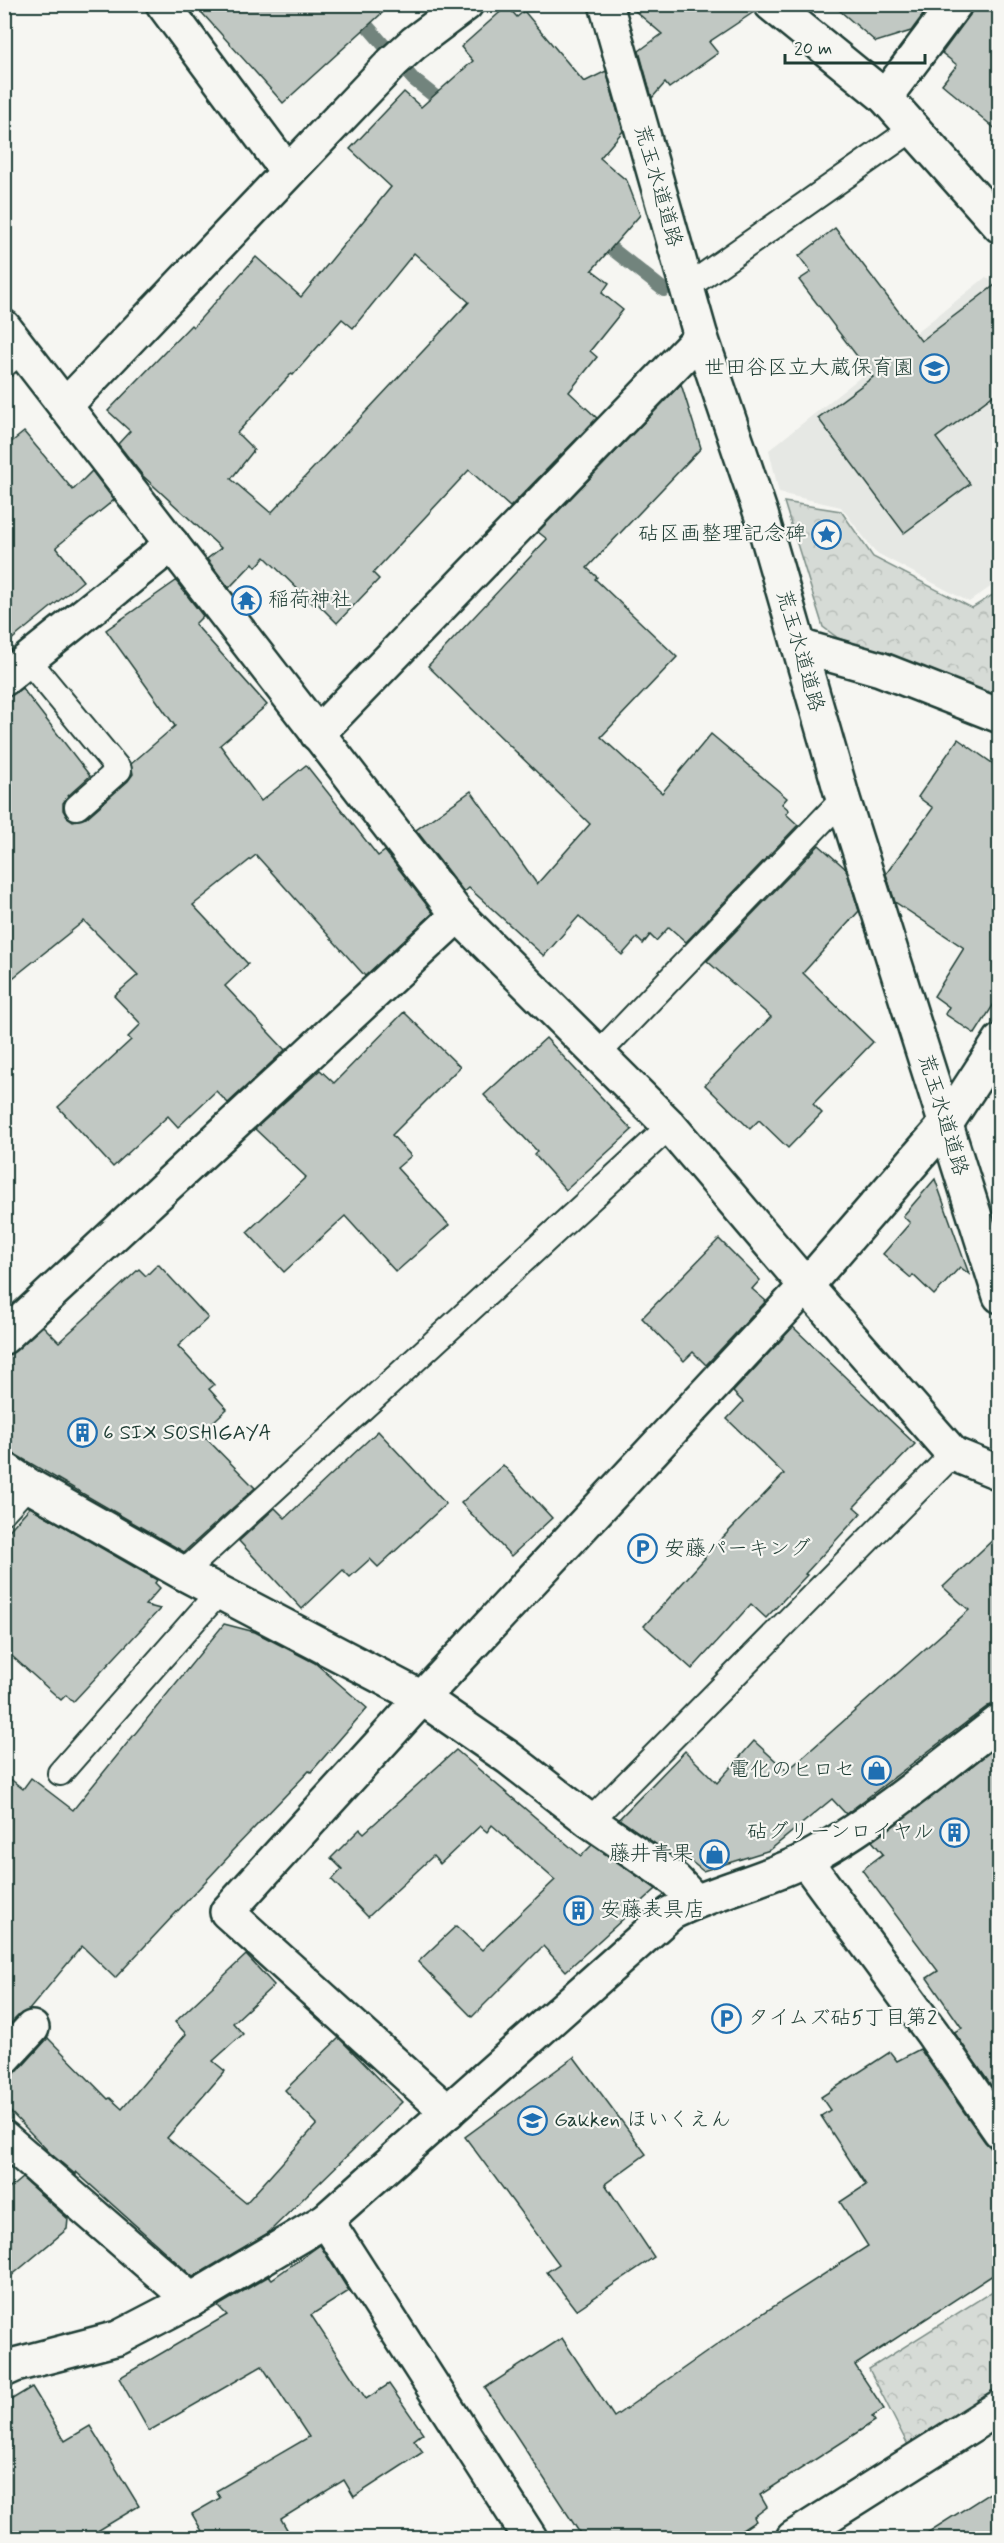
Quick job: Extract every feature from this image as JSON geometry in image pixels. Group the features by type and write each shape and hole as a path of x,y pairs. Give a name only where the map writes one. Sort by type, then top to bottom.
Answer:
{"street":[{"path":"163,4 287,171"},
{"path":"65,406 287,171 403,53 466,4"},
{"name":"荒玉水道道路","path":"606,4 686,288 761,514 843,798 999,1296"},
{"path":"771,4 885,97 999,226"},
{"path":"885,97 955,4"},
{"path":"317,734 701,337"},
{"path":"10,347 65,406 458,915 670,1126 953,1454 999,1473"},
{"path":"16,669 172,544"},
{"path":"799,646 880,669 999,716"},
{"path":"4,1337 458,915"},
{"path":"448,2112 227,1912 422,1698 806,1286 946,1124 999,1041"},
{"path":"16,1477 183,1573 422,1698 509,1758 591,1821 675,1880 695,1901"},
{"path":"4,2370 15,2365 118,2338 191,2300 326,2220 671,1913 695,1901 805,1860 844,1839 999,1721"},
{"path":"805,1860 933,2034 999,2130"},
{"path":"4,2058 32,2028"},
{"path":"4,2138 191,2300"},
{"path":"326,2220 530,2538"},
{"path":"793,2538 999,2407"}],"lane":[{"path":"686,288 914,128"},
{"path":"16,669 119,770 77,807"},
{"path":"598,1054 843,798"},
{"path":"183,1573 670,1126"},
{"path":"591,1821 953,1454"},
{"path":"4,1511 16,1477"},
{"path":"60,1773 219,1592"}],"shaded area":[{"name":"世田谷区立大蔵保育園","path":"986,277 999,287 999,581 969,602 875,552 841,507 779,493 769,450"}],"green space":[{"path":"784,502 841,511 873,557 972,608 999,591 999,699 838,638 823,627"},
{"path":"999,2287 999,2392 910,2449 869,2369"}],"building":[{"path":"194,4 392,4 283,103"},
{"path":"627,4 753,4 754,12 709,42 718,53 669,88 665,83 652,98 639,51 662,34"},
{"path":"832,4 931,4 911,31 876,42"},
{"path":"973,4 984,4 997,16 999,13 999,132 942,84 957,65 942,53 970,15"},
{"path":"507,6 517,17 524,11 584,82 606,71 623,131 600,158 627,181 640,215 592,270 609,283 602,293 623,310 590,351 597,357 569,392 597,418 510,507 469,470 373,573 379,579 337,623 317,603 314,605 265,557 256,567 253,563 229,588 207,559 221,548 143,476 118,444 130,431 108,411 191,325 193,327 256,257 301,297 391,187 350,149 404,92 421,107 473,61 461,47","holes":["414,253 469,302 271,513 231,479 254,450 237,433 291,374 293,375 342,319 353,328"]},
{"path":"835,228 921,341 999,282 999,391 936,438 970,484 904,533 818,418 873,377 799,280 811,272 799,256"},
{"path":"681,384 701,448 587,568 597,577 595,579 677,657 601,737 662,793 711,734 787,798 782,804 789,810 786,814 798,825 686,942 669,927 656,941 650,935 643,944 637,938 622,955 579,916 544,956 469,888 464,892 416,830 471,791 537,884 590,824 428,666 547,539 538,532"},
{"path":"24,432 73,490 92,471 114,500 56,547 83,581 4,646 4,448"},
{"path":"176,581 203,616 195,624 267,705 220,745 261,801 306,765 378,856 385,851 433,913 365,976 256,855 193,905 248,964 225,986 285,1050 228,1103 216,1091 178,1127 168,1116 113,1167 58,1107 131,1040 128,1037 141,1024 114,996 138,975 84,921 4,985 4,697 22,688 90,776 63,803 63,810 73,821 86,818 128,781 133,774 131,764 175,726 106,630"},
{"path":"958,739 999,768 999,996 975,1034 945,1014 949,1007 934,996 964,948 895,902 886,874 933,808 918,797"},
{"path":"819,845 846,869 859,911 803,973 873,1042 813,1104 822,1113 788,1148 759,1120 750,1129 705,1085 771,1017 707,961"},
{"path":"404,1012 460,1067 392,1135 411,1156 397,1168 449,1225 396,1272 345,1216 284,1272 247,1232 306,1177 255,1129 320,1070 334,1083"},
{"path":"546,1038 632,1130 566,1190 534,1154 537,1151 484,1095"},
{"path":"935,1179 969,1274 960,1267 934,1295 913,1275 911,1278 883,1254 910,1223 903,1216"},
{"path":"719,1239 760,1280 752,1289 766,1301 706,1365 693,1352 684,1361 642,1318"},
{"path":"158,1264 208,1318 178,1346 214,1385 209,1389 227,1409 201,1433 255,1488 184,1552 4,1448 4,1360 43,1326 59,1342 139,1269 146,1276"},
{"path":"793,1327 915,1444 854,1507 861,1513 766,1618 751,1604 692,1669 644,1626 704,1557 784,1474 727,1419 743,1402 733,1392"},
{"path":"378,1431 446,1504 378,1567 370,1559 350,1577 343,1570 302,1609 239,1541 275,1508 285,1518"},
{"path":"503,1465 552,1518 511,1556 461,1503"},
{"path":"30,1507 157,1580 155,1583 160,1588 145,1605 160,1609 73,1702 66,1695 61,1700 4,1649 4,1536"},
{"path":"999,1534 999,1703 988,1706 846,1814 832,1799 770,1850 703,1871 688,1859 684,1863 619,1819 685,1751 717,1783 754,1741 787,1771 969,1610 943,1587"},
{"path":"224,1624 255,1632 315,1663 367,1708 311,1772 309,1771 231,1852 115,1978 82,1946 29,2010 19,2015 4,2030 4,1774 23,1789 31,1778 73,1810"},
{"path":"999,1745 999,2097 954,2032 962,2028 927,1978 938,1971 862,1870 883,1854 872,1841"},
{"path":"456,1750 581,1856 592,1845 656,1889 566,1971 543,1946 472,2017 418,1962 456,1926 482,1950 555,1880 492,1825 487,1832 480,1826 440,1864 433,1856 368,1917 332,1880 342,1869 331,1858 360,1829 364,1833"},
{"path":"246,1955 274,1985 233,2023 243,2034 213,2061 225,2071 167,2138 246,2203 317,2124 285,2090 339,2038 402,2102 268,2233 193,2277 76,2172 76,2175 50,2153 4,2105 4,2076 18,2071 48,2038 108,2099 110,2098 122,2109 186,2034 175,2022"},
{"path":"920,2049 985,2142 991,2148 999,2149 999,2271 855,2365 884,2409 872,2417 875,2421 760,2495 767,2507 754,2517 756,2521 730,2538 583,2538 485,2388 562,2338 614,2417 751,2321 868,2246 840,2202 866,2185 821,2116 830,2110 821,2097 890,2052 897,2061"},
{"path":"574,2057 646,2154 605,2184 654,2257 576,2310 547,2272 559,2264 465,2137"},
{"path":"22,2178 68,2219 67,2229 4,2282 4,2193"},
{"path":"320,2245 349,2291 311,2315 366,2399 389,2384 423,2433 414,2440 423,2452 354,2497 344,2480 281,2519 292,2538 206,2538 192,2514 220,2498 216,2491 309,2437 262,2366 149,2431 119,2378 227,2315 218,2306 269,2276 272,2279"},
{"path":"32,2387 65,2441 90,2426 139,2506 86,2538 4,2538 4,2404"},
{"path":"999,2487 999,2538 919,2538"}],"waterway":[{"path":"356,13 413,79 447,106"},
{"path":"597,237 664,290"}],"place":[{"name":"世田谷区立大蔵保育園","path":"935,368"},
{"name":"砧区画整理記念碑","path":"827,534"},
{"name":"稲荷神社","path":"247,600"},
{"name":"6 SIX SOSHIGAYA","path":"82,1433"},
{"name":"安藤パーキング","path":"643,1549"},
{"name":"電化のヒロセ","path":"876,1770"},
{"name":"砧グリーンロイヤル","path":"955,1832"},
{"name":"藤井青果","path":"714,1854"},
{"name":"安藤表具店","path":"579,1910"},
{"name":"タイムズ砧5丁目第2","path":"727,2018"},
{"name":"Gakken ほいくえん","path":"533,2120"}]}
